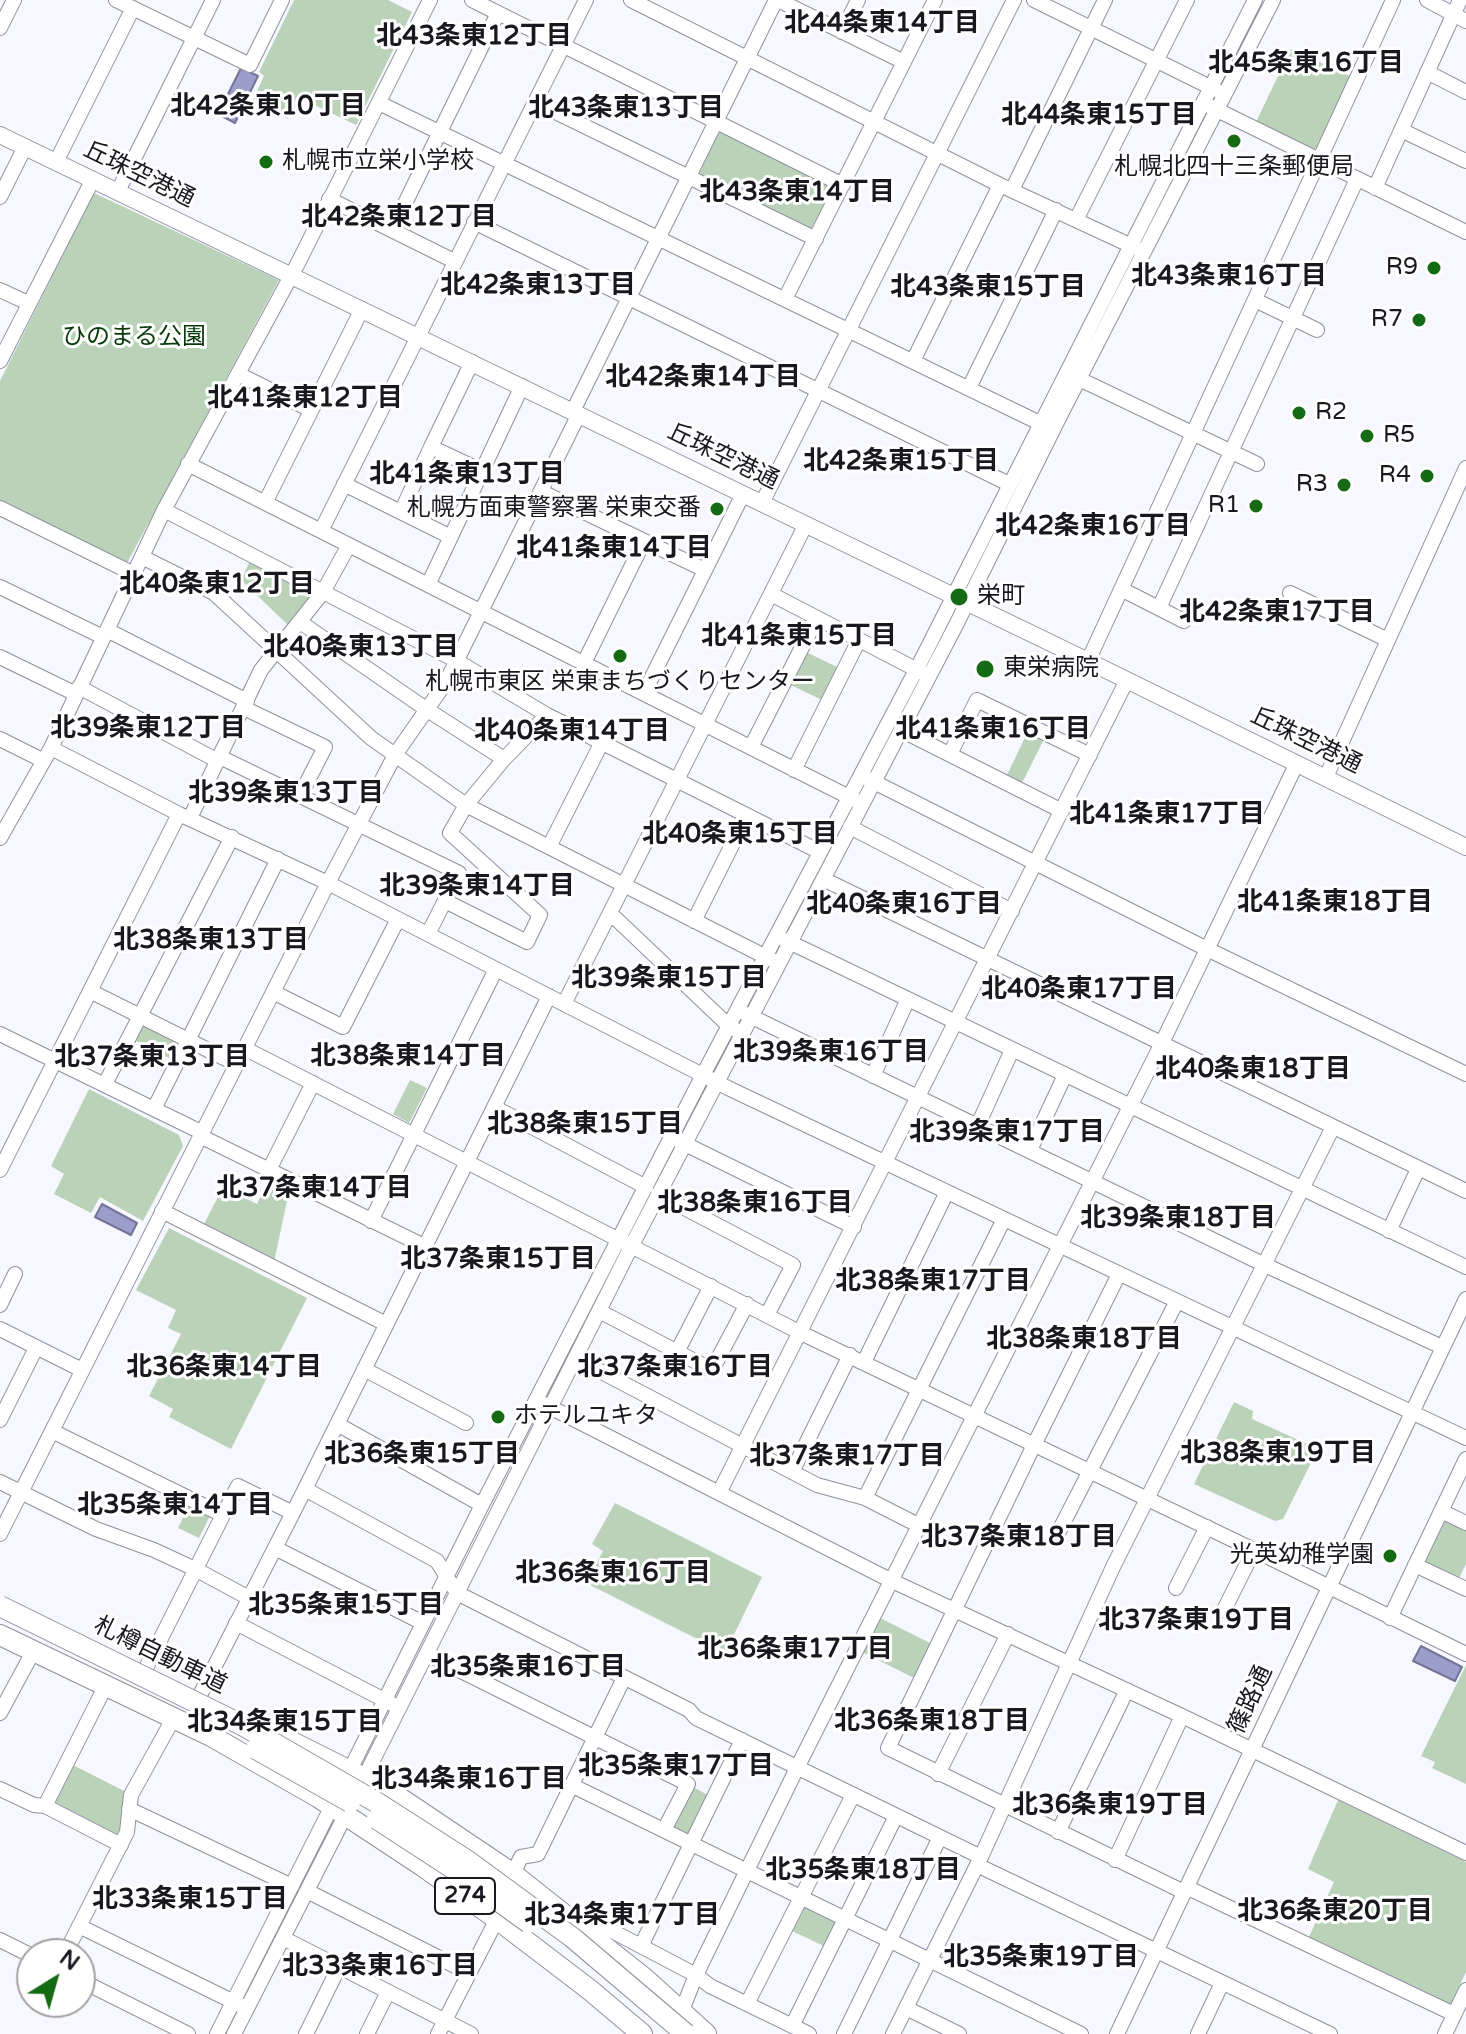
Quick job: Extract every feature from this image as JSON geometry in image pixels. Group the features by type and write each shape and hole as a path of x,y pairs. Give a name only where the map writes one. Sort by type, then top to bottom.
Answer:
{"highway":[{"name":"274","path":"0,1598 357,1773 513,1874 706,2034"},
{"name":"札樽自動車道","path":"0,1606 244,1726 376,1802 468,1861 573,1938 686,2034"},
{"name":"札樽自動車道","path":"0,1621 238,1739 369,1813 460,1873 564,1949 666,2034"},
{"name":"274","path":"0,1635 211,1736 338,1811 497,1919 642,2034"}],"main road":[{"name":"丘珠空港通","path":"0,135 1466,847"}],"street":[{"path":"0,28 14,0"},
{"path":"116,0 250,65 282,0"},
{"path":"118,191 213,0"},
{"path":"0,838 4,820 46,754 164,510 292,275 430,0"},
{"path":"472,0 843,185"},
{"path":"321,531 586,0"},
{"path":"631,0 1006,188 1137,249"},
{"path":"0,1534 359,823 395,755 457,661 482,612 542,492 628,298 777,0 904,62"},
{"path":"842,32 858,0"},
{"path":"785,299 935,0"},
{"path":"762,503 1014,0"},
{"path":"1034,0 1217,91"},
{"path":"913,361 1105,0"},
{"path":"1076,220 1187,0"},
{"path":"1217,91 1255,0"},
{"path":"234,2034 240,2006 292,1886 338,1811 357,1773 385,1700 482,1505 536,1400 625,1243 678,1140 703,1075 820,852 856,800 923,673 1209,106 1273,0"},
{"path":"1088,661 1393,0"},
{"path":"1427,0 1460,18"},
{"path":"1375,188 1427,72 1460,18 1460,0"},
{"path":"56,162 133,8"},
{"path":"392,230 498,13"},
{"path":"1427,72 1466,92"},
{"path":"535,102 816,239"},
{"path":"379,103 1047,426"},
{"path":"1209,106 1466,232"},
{"path":"1401,130 1466,161"},
{"path":"0,197 25,147"},
{"path":"0,361 93,179"},
{"path":"1159,608 1357,179"},
{"path":"329,199 454,261"},
{"path":"969,388 1056,210"},
{"path":"474,222 1009,484"},
{"path":"0,290 28,303"},
{"path":"1255,300 1317,330"},
{"path":"265,503 362,309"},
{"path":"401,512 472,362"},
{"path":"238,374 311,410"},
{"path":"1072,375 1257,464"},
{"path":"428,585 522,386"},
{"path":"960,600 1009,484 1047,426"},
{"path":"431,447 482,471"},
{"path":"188,464 856,800"},
{"path":"1326,777 1466,468"},
{"path":"344,484 451,537"},
{"path":"542,492 705,570"},
{"path":"644,693 743,494"},
{"path":"0,508 134,574"},
{"path":"164,510 457,661 547,715 820,852"},
{"path":"564,1004 806,524"},
{"path":"584,663 644,541"},
{"path":"0,1170 90,991 219,759 261,670 323,592 349,545"},
{"path":"142,557 214,593 371,738 466,805 779,964"},
{"path":"0,587 105,633 325,747 300,796"},
{"path":"1121,589 1184,621"},
{"path":"1290,593 1388,640"},
{"path":"771,594 923,673"},
{"path":"751,747 817,618"},
{"path":"300,622 504,759"},
{"path":"794,770 859,640"},
{"path":"0,657 77,690 459,873 428,934"},
{"path":"867,778 901,730 923,673"},
{"path":"719,1493 1127,680"},
{"path":"950,754 977,700 1090,755"},
{"path":"445,901 527,942 540,915 450,833 466,805 504,759 547,715"},
{"path":"901,730 1062,811"},
{"path":"0,739 46,754 232,837 717,1082 1466,1438"},
{"path":"549,847 602,742"},
{"path":"673,2034 696,1975 797,1768 1128,1105 1161,1045 1297,763"},
{"path":"867,778 1207,949 1466,1074"},
{"path":"678,1140 717,1082 743,1033 850,827 856,800"},
{"path":"694,921 747,815"},
{"path":"850,827 1012,911"},
{"path":"105,1084 232,837"},
{"path":"154,1109 278,859"},
{"path":"823,879 1466,1191"},
{"path":"610,913 729,1026 743,1033"},
{"path":"273,992 343,1027 398,919"},
{"path":"776,936 1466,1267"},
{"path":"371,1221 496,969"},
{"path":"90,991 236,1064"},
{"path":"199,1697 549,996"},
{"path":"873,1076 908,999"},
{"path":"737,1010 1442,1347"},
{"path":"1,1038 105,1084 269,1170 424,1246"},
{"path":"244,1048 801,1333 1466,1654"},
{"path":"978,1125 1012,1050"},
{"path":"1030,1150 1065,1075"},
{"path":"269,1170 313,1083"},
{"path":"494,1107 793,1265 767,1315"},
{"path":"893,2034 979,1861 1146,1499 1333,1127"},
{"path":"0,1133 15,1140"},
{"path":"678,1140 854,1227"},
{"path":"1389,1231 1418,1169"},
{"path":"792,1472 947,1192"},
{"path":"162,1211 386,1324"},
{"path":"865,1498 1004,1219"},
{"path":"357,1773 400,1708 599,1311 625,1243"},
{"path":"0,1305 15,1274"},
{"path":"1119,1274 888,1748 1115,1860 1454,2014"},
{"path":"677,1352 711,1286"},
{"name":"篠路通","path":"1117,2034 1466,1299"},
{"path":"1056,1537 1177,1301"},
{"path":"599,1311 712,1370 747,1304"},
{"path":"0,1329 82,1370"},
{"path":"0,1420 36,1348"},
{"path":"575,1358 817,1485 865,1498 918,1525"},
{"path":"364,1369 466,1423"},
{"path":"536,1400 890,1580 1466,1853"},
{"path":"337,1424 482,1505"},
{"path":"52,1431 223,1515"},
{"path":"1390,1618 1466,1459"},
{"path":"0,1482 96,1529 195,1569 249,1598"},
{"path":"145,1670 238,1486 293,1513"},
{"path":"305,1489 437,1561 457,1593 797,1768 940,1837 979,1861 1156,1951 1325,2033"},
{"path":"1441,1511 1466,1523"},
{"path":"1176,1588 1207,1527"},
{"path":"275,1548 423,1623"},
{"path":"1224,1610 1254,1550"},
{"path":"1415,1565 1466,1589"},
{"path":"236,1623 400,1708"},
{"path":"938,1774 1008,1634"},
{"path":"0,1713 33,1652"},
{"path":"427,1654 688,1784 664,1830"},
{"path":"513,1874 521,1857 538,1854 624,1678"},
{"path":"45,1806 105,1687"},
{"path":"1058,1832 1127,1690"},
{"path":"1115,1860 1182,1716"},
{"path":"73,1938 127,1832 131,1795 173,1719"},
{"path":"641,1946 742,1740"},
{"path":"571,1785 1081,2034"},
{"path":"0,1789 34,1805 45,1806 121,1845"},
{"path":"747,2004 853,1795"},
{"path":"129,1809 292,1886"},
{"path":"217,2034 240,2006 283,1938 307,1891 338,1811"},
{"path":"792,2026 896,1816"},
{"path":"844,2034 940,1837"},
{"path":"307,1891 469,1973"},
{"path":"565,1915 614,1932 696,1975 710,1986 809,2034"},
{"path":"442,2028 497,1919"},
{"path":"79,1926 240,2006"},
{"path":"283,1938 388,1992 442,2028 471,2034"},
{"path":"306,2034 339,1967"},
{"path":"1198,2034 1222,1983"},
{"path":"96,1988 188,2034"},
{"path":"1445,2034 1466,1990"},
{"path":"367,2034 388,1992"},
{"path":"906,2008 959,2034"}],"green space":[{"path":"294,0 388,0 412,12 356,125 300,98 288,119 252,102 264,76 259,72"},
{"path":"1291,49 1350,76 1317,148 1309,149 1256,122"},
{"path":"723,132 831,187 833,190 815,227 810,229 702,177 700,172 718,133"},
{"name":"ひのまる公園","path":"94,193 279,280 126,565 0,504 0,381"},
{"path":"250,561 312,593 313,597 289,626 241,580"},
{"path":"806,652 839,668 822,700 789,684"},
{"path":"1028,731 1044,739 1022,783 1007,775"},
{"path":"141,1021 178,1040 169,1058 132,1039"},
{"path":"410,1080 427,1088 409,1123 393,1114"},
{"path":"89,1089 179,1135 183,1146 143,1221 100,1197 91,1213 54,1194 64,1174 51,1166"},
{"path":"271,1175 294,1187 287,1201 274,1262 203,1226 223,1187 257,1204"},
{"path":"169,1228 307,1298 231,1449 169,1417 173,1409 149,1396 181,1334 168,1328 176,1310 136,1290"},
{"path":"1234,1402 1253,1411 1252,1419 1314,1447 1316,1453 1283,1519 1275,1521 1194,1484"},
{"path":"190,1503 211,1514 199,1538 178,1528"},
{"path":"615,1503 762,1577 725,1653 586,1583 603,1551 592,1544"},
{"path":"1442,1521 1466,1529 1466,1564 1458,1580 1428,1565 1425,1559"},
{"path":"878,1617 932,1644 914,1678 862,1652"},
{"path":"1466,1665 1466,1784 1432,1768 1435,1762 1421,1756"},
{"path":"73,1765 128,1793 121,1810 122,1828 116,1840 51,1807"},
{"path":"691,1786 708,1795 689,1834 670,1825"},
{"path":"1338,1800 1466,1862 1466,1972 1451,2003 1445,2005 1308,1939 1334,1882 1308,1869"},
{"path":"808,1906 837,1924 826,1947 792,1931 803,1908"}],"water":[{"path":"241,68 258,76 235,123 218,114"},
{"path":"102,1204 137,1223 131,1235 95,1217"},
{"path":"1421,1646 1462,1667 1455,1681 1413,1661"}],"place":[{"name":"札幌北四十三条郵便局","path":"1234,141"},
{"name":"札幌市立栄小学校","path":"266,162"},
{"name":"R9","path":"1434,268"},
{"name":"R7","path":"1419,320"},
{"name":"R2","path":"1299,413"},
{"name":"R5","path":"1367,436"},
{"name":"R4","path":"1427,476"},
{"name":"R3","path":"1344,485"},
{"name":"R1","path":"1256,506"},
{"name":"札幌方面東警察署 栄東交番","path":"717,509"},
{"name":"栄町","path":"959,597"},
{"name":"札幌市東区 栄東まちづくりセンター","path":"620,656"},
{"name":"東栄病院","path":"985,669"},
{"name":"ホテルユキタ","path":"498,1417"},
{"name":"光英幼稚学園","path":"1390,1556"}],"district":[{"name":"北44条東14丁目","path":"882,24"},
{"name":"北43条東12丁目","path":"474,37"},
{"name":"北45条東16丁目","path":"1306,64"},
{"name":"北42条東10丁目","path":"268,107"},
{"name":"北43条東13丁目","path":"626,109"},
{"name":"北44条東15丁目","path":"1099,116"},
{"name":"北43条東14丁目","path":"797,193"},
{"name":"北42条東12丁目","path":"399,218"},
{"name":"北43条東16丁目","path":"1229,277"},
{"name":"北42条東13丁目","path":"538,286"},
{"name":"北43条東15丁目","path":"988,288"},
{"name":"北42条東14丁目","path":"703,378"},
{"name":"北41条東12丁目","path":"305,399"},
{"name":"北42条東15丁目","path":"901,462"},
{"name":"北41条東13丁目","path":"467,475"},
{"name":"北42条東16丁目","path":"1093,527"},
{"name":"北41条東14丁目","path":"614,549"},
{"name":"北40条東12丁目","path":"217,585"},
{"name":"北42条東17丁目","path":"1277,613"},
{"name":"北41条東15丁目","path":"799,637"},
{"name":"北40条東13丁目","path":"361,648"},
{"name":"北39条東12丁目","path":"148,729"},
{"name":"北41条東16丁目","path":"993,730"},
{"name":"北40条東14丁目","path":"572,732"},
{"name":"北39条東13丁目","path":"286,794"},
{"name":"北41条東17丁目","path":"1167,815"},
{"name":"北40条東15丁目","path":"740,835"},
{"name":"北39条東14丁目","path":"477,887"},
{"name":"北41条東18丁目","path":"1335,903"},
{"name":"北40条東16丁目","path":"904,905"},
{"name":"北38条東13丁目","path":"211,941"},
{"name":"北39条東15丁目","path":"669,979"},
{"name":"北40条東17丁目","path":"1079,990"},
{"name":"北39条東16丁目","path":"831,1053"},
{"name":"北38条東14丁目","path":"408,1057"},
{"name":"北37条東13丁目","path":"152,1058"},
{"name":"北40条東18丁目","path":"1253,1070"},
{"name":"北38条東15丁目","path":"585,1125"},
{"name":"北39条東17丁目","path":"1007,1133"},
{"name":"北37条東14丁目","path":"314,1189"},
{"name":"北38条東16丁目","path":"755,1204"},
{"name":"北39条東18丁目","path":"1178,1219"},
{"name":"北37条東15丁目","path":"498,1260"},
{"name":"北38条東17丁目","path":"933,1282"},
{"name":"北38条東18丁目","path":"1084,1340"},
{"name":"北36条東14丁目","path":"224,1368"},
{"name":"北37条東16丁目","path":"675,1368"},
{"name":"北38条東19丁目","path":"1278,1454"},
{"name":"北36条東15丁目","path":"422,1455"},
{"name":"北37条東17丁目","path":"847,1457"},
{"name":"北35条東14丁目","path":"175,1506"},
{"name":"北37条東18丁目","path":"1019,1538"},
{"name":"北36条東16丁目","path":"613,1574"},
{"name":"北35条東15丁目","path":"346,1606"},
{"name":"北37条東19丁目","path":"1196,1621"},
{"name":"北36条東17丁目","path":"795,1650"},
{"name":"北35条東16丁目","path":"528,1668"},
{"name":"北36条東18丁目","path":"932,1722"},
{"name":"北34条東15丁目","path":"285,1723"},
{"name":"北35条東17丁目","path":"676,1767"},
{"name":"北34条東16丁目","path":"469,1780"},
{"name":"北36条東19丁目","path":"1110,1806"},
{"name":"北35条東18丁目","path":"863,1871"},
{"name":"北33条東15丁目","path":"190,1900"},
{"name":"北36条東20丁目","path":"1335,1912"},
{"name":"北34条東17丁目","path":"622,1916"},
{"name":"北35条東19丁目","path":"1041,1958"},
{"name":"北33条東16丁目","path":"380,1967"}]}
